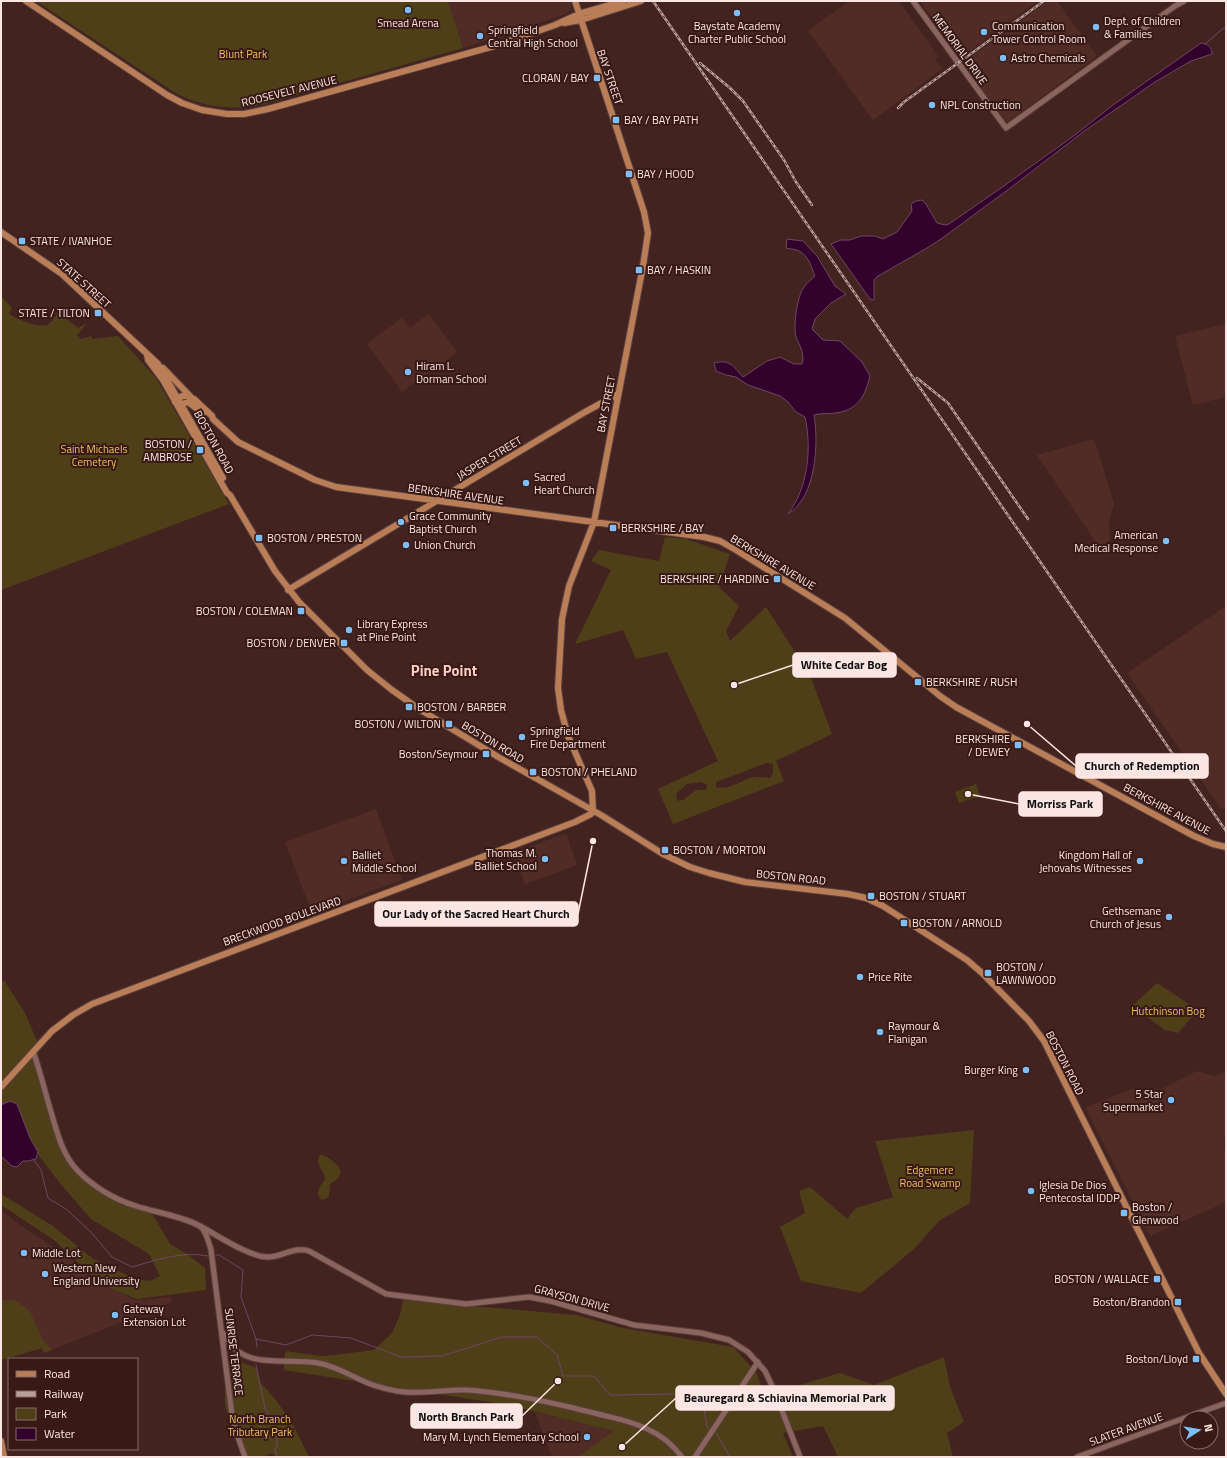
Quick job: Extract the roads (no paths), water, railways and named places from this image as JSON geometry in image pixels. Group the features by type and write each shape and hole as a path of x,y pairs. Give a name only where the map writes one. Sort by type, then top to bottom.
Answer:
{"main road":[{"name":"ROOSEVELT AVENUE","path":"26,1 172,98 202,110 233,114 250,113 268,109 498,45 624,1"},
{"name":"BAY STREET","path":"575,1 642,206 648,234 594,522 572,577 564,605 562,619 558,688 561,710 568,736 593,794 593,811"},
{"name":"ROOSEVELT AVENUE","path":"580,17 641,1"},
{"name":"STATE STREET","path":"1,232 62,274 147,356 151,357 158,364 178,402"},
{"name":"STATE STREET","path":"147,356 148,360 178,402"},
{"name":"BERKSHIRE AVENUE","path":"158,364 238,442 324,484 436,501 704,537 728,545 845,618 940,696 956,707 1194,836 1213,844 1226,847"},
{"name":"JASPER STREET","path":"288,590 585,412 618,394"},
{"path":"178,402 184,395 194,399"},
{"name":"BERKSHIRE AVENUE","path":"178,402 188,402 210,419 213,419"},
{"name":"BOSTON ROAD","path":"178,402 227,493 230,495 275,572 288,590 358,662 392,690 419,709 500,758 593,811 662,854 705,872 753,883 840,892 873,901 895,913 967,960 991,980 1035,1028 1047,1047 1198,1351 1226,1394"},
{"name":"BRECKWOOD BOULEVARD","path":"1,1087 52,1031 68,1018 98,1001 575,822 591,814 593,811"},
{"path":"1,1441 4,1457"}],"street":[{"name":"MEMORIAL DRIVE","path":"912,1 1006,128 1174,6 1184,1"},
{"name":"GRAYSON DRIVE","path":"33,1051 59,1137 66,1155 77,1170 90,1181 124,1202 198,1225 259,1256 275,1256 298,1250 309,1251 386,1294 466,1304 521,1297 539,1298 634,1325 701,1333 719,1337 738,1344 748,1352 765,1371 800,1457"},
{"path":"198,1225 204,1231 211,1250"},
{"path":"211,1250 210,1242 214,1233"},
{"name":"SUNRISE TERRACE","path":"211,1250 233,1420 246,1457"},
{"path":"221,1326 226,1339 234,1349 244,1356 255,1360 304,1361 323,1364 336,1368 374,1385 396,1391 476,1391 556,1403 641,1426 662,1438 682,1457"},
{"path":"224,1355 234,1349"},
{"path":"695,1457 758,1362"},
{"name":"SLATER AVENUE","path":"1077,1457 1226,1403"}],"water":[{"path":"1201,43 1209,46 1212,54 1191,61 1155,82 1083,132 941,239 878,276 874,280 874,300 870,299 831,244 841,240 850,240 861,236 875,236 883,239 897,232 912,211 911,204 916,201 922,200 926,204 937,223 945,225 949,224 1075,135 1113,105"},
{"path":"787,239 803,241 817,256 835,286 846,294 831,303 815,319 812,329 823,340 840,341 862,362 870,376 863,396 850,409 836,413 814,415 816,440 810,483 805,495 797,506 788,514 795,504 800,492 807,467 808,442 805,417 796,412 788,402 780,396 748,385 736,377 716,371 714,363 724,362 731,364 743,377 767,361 780,357 794,364 802,364 802,353 795,332 796,311 802,291 815,276 809,262 802,253 797,250 786,248"},
{"path":"10,1101 17,1104 30,1138 38,1152 36,1159 23,1161 17,1167 12,1166 1,1156 1,1105"}],"waterway":[{"path":"1205,44 1226,26"},
{"path":"33,1159 41,1170 48,1198 66,1209 91,1232 112,1257 132,1267 179,1255 208,1256"},
{"path":"216,1255 219,1255 243,1270 241,1297 256,1339 286,1345 312,1335 351,1338 401,1357 442,1356 502,1337 537,1337 557,1355 563,1376 594,1376 610,1395 680,1394 703,1401 707,1427 710,1429"},
{"path":"256,1339 257,1347"},
{"path":"256,1365 265,1408 271,1420 259,1424 267,1437 277,1436 277,1445 275,1450 277,1457"},
{"path":"716,1433 730,1457"}],"railway":[{"path":"653,1 1226,831"},
{"path":"898,108 904,102 1044,1"},
{"path":"700,63 743,101 784,160 796,182 812,205"},
{"path":"917,378 948,403 1028,519"}],"place":[{"name":"Smead Arena","path":"408,10"},
{"name":"Baystate Academy Charter Public School","path":"737,13"},
{"name":"Dept. of Children & Families","path":"1096,27"},
{"name":"Communication Tower Control Room","path":"984,32"},
{"name":"Springfield Central High School","path":"480,36"},
{"name":"Astro Chemicals","path":"1003,58"},
{"name":"CLORAN / BAY","path":"597,78"},
{"name":"NPL Construction","path":"932,105"},
{"name":"BAY / BAY PATH","path":"616,120"},
{"name":"BAY / HOOD","path":"629,174"},
{"name":"STATE / IVANHOE","path":"22,241"},
{"name":"BAY / HASKIN","path":"639,270"},
{"name":"STATE / TILTON","path":"98,313"},
{"name":"Hiram L. Dorman School","path":"408,372"},
{"name":"BOSTON / AMBROSE","path":"200,450"},
{"name":"Sacred Heart Church","path":"526,483"},
{"name":"Grace Community Baptist Church","path":"401,522"},
{"name":"BERKSHIRE / BAY","path":"613,528"},
{"name":"BOSTON / PRESTON","path":"259,538"},
{"name":"American Medical Response","path":"1166,541"},
{"name":"Union Church","path":"406,545"},
{"name":"BERKSHIRE / HARDING","path":"777,579"},
{"name":"BOSTON / COLEMAN","path":"301,611"},
{"name":"Library Express at Pine Point","path":"349,630"},
{"name":"BOSTON / DENVER","path":"344,643"},
{"name":"BERKSHIRE / RUSH","path":"918,682"},
{"name":"White Cedar Bog","path":"734,685"},
{"name":"BOSTON / BARBER","path":"409,707"},
{"name":"BOSTON / WILTON","path":"449,724"},
{"name":"Church of Redemption","path":"1027,724"},
{"name":"Springfield Fire Department","path":"522,737"},
{"name":"BERKSHIRE / DEWEY","path":"1018,745"},
{"name":"Boston/Seymour","path":"486,754"},
{"name":"BOSTON / PHELAND","path":"533,772"},
{"name":"Morriss Park","path":"968,794"},
{"name":"Our Lady of the Sacred Heart Church","path":"593,841"},
{"name":"BOSTON / MORTON","path":"665,850"},
{"name":"Thomas M. Balliet School","path":"545,859"},
{"name":"Balliet Middle School","path":"344,861"},
{"name":"Kingdom Hall of Jehovahs Witnesses","path":"1140,861"},
{"name":"BOSTON / STUART","path":"871,896"},
{"name":"Gethsemane Church of Jesus","path":"1169,917"},
{"name":"BOSTON / ARNOLD","path":"904,923"},
{"name":"BOSTON / LAWNWOOD","path":"988,973"},
{"name":"Price Rite","path":"860,977"},
{"name":"Raymour & Flanigan","path":"880,1032"},
{"name":"Burger King","path":"1026,1070"},
{"name":"5 Star Supermarket","path":"1171,1100"},
{"name":"Iglesia De Dios Pentecostal IDDP","path":"1031,1191"},
{"name":"Boston / Glenwood","path":"1124,1213"},
{"name":"Middle Lot","path":"24,1253"},
{"name":"Western New England University","path":"45,1274"},
{"name":"BOSTON / WALLACE","path":"1157,1279"},
{"name":"Boston/Brandon","path":"1178,1302"},
{"name":"Gateway Extension Lot","path":"115,1315"},
{"name":"Boston/Lloyd","path":"1196,1359"},
{"name":"North Branch Park","path":"558,1381"},
{"name":"Mary M. Lynch Elementary School","path":"587,1437"},
{"name":"Beauregard & Schiavina Memorial Park","path":"622,1447"}],"district":[{"name":"Pine Point","path":"444,671"}],"park label":[{"name":"Blunt Park","path":"243,54"},
{"name":"Saint Michaels Cemetery","path":"94,455"},
{"name":"Hutchinson Bog","path":"1168,1011"},
{"name":"Edgemere Road Swamp","path":"930,1176"},
{"name":"North Branch Tributary Park","path":"260,1425"}]}
